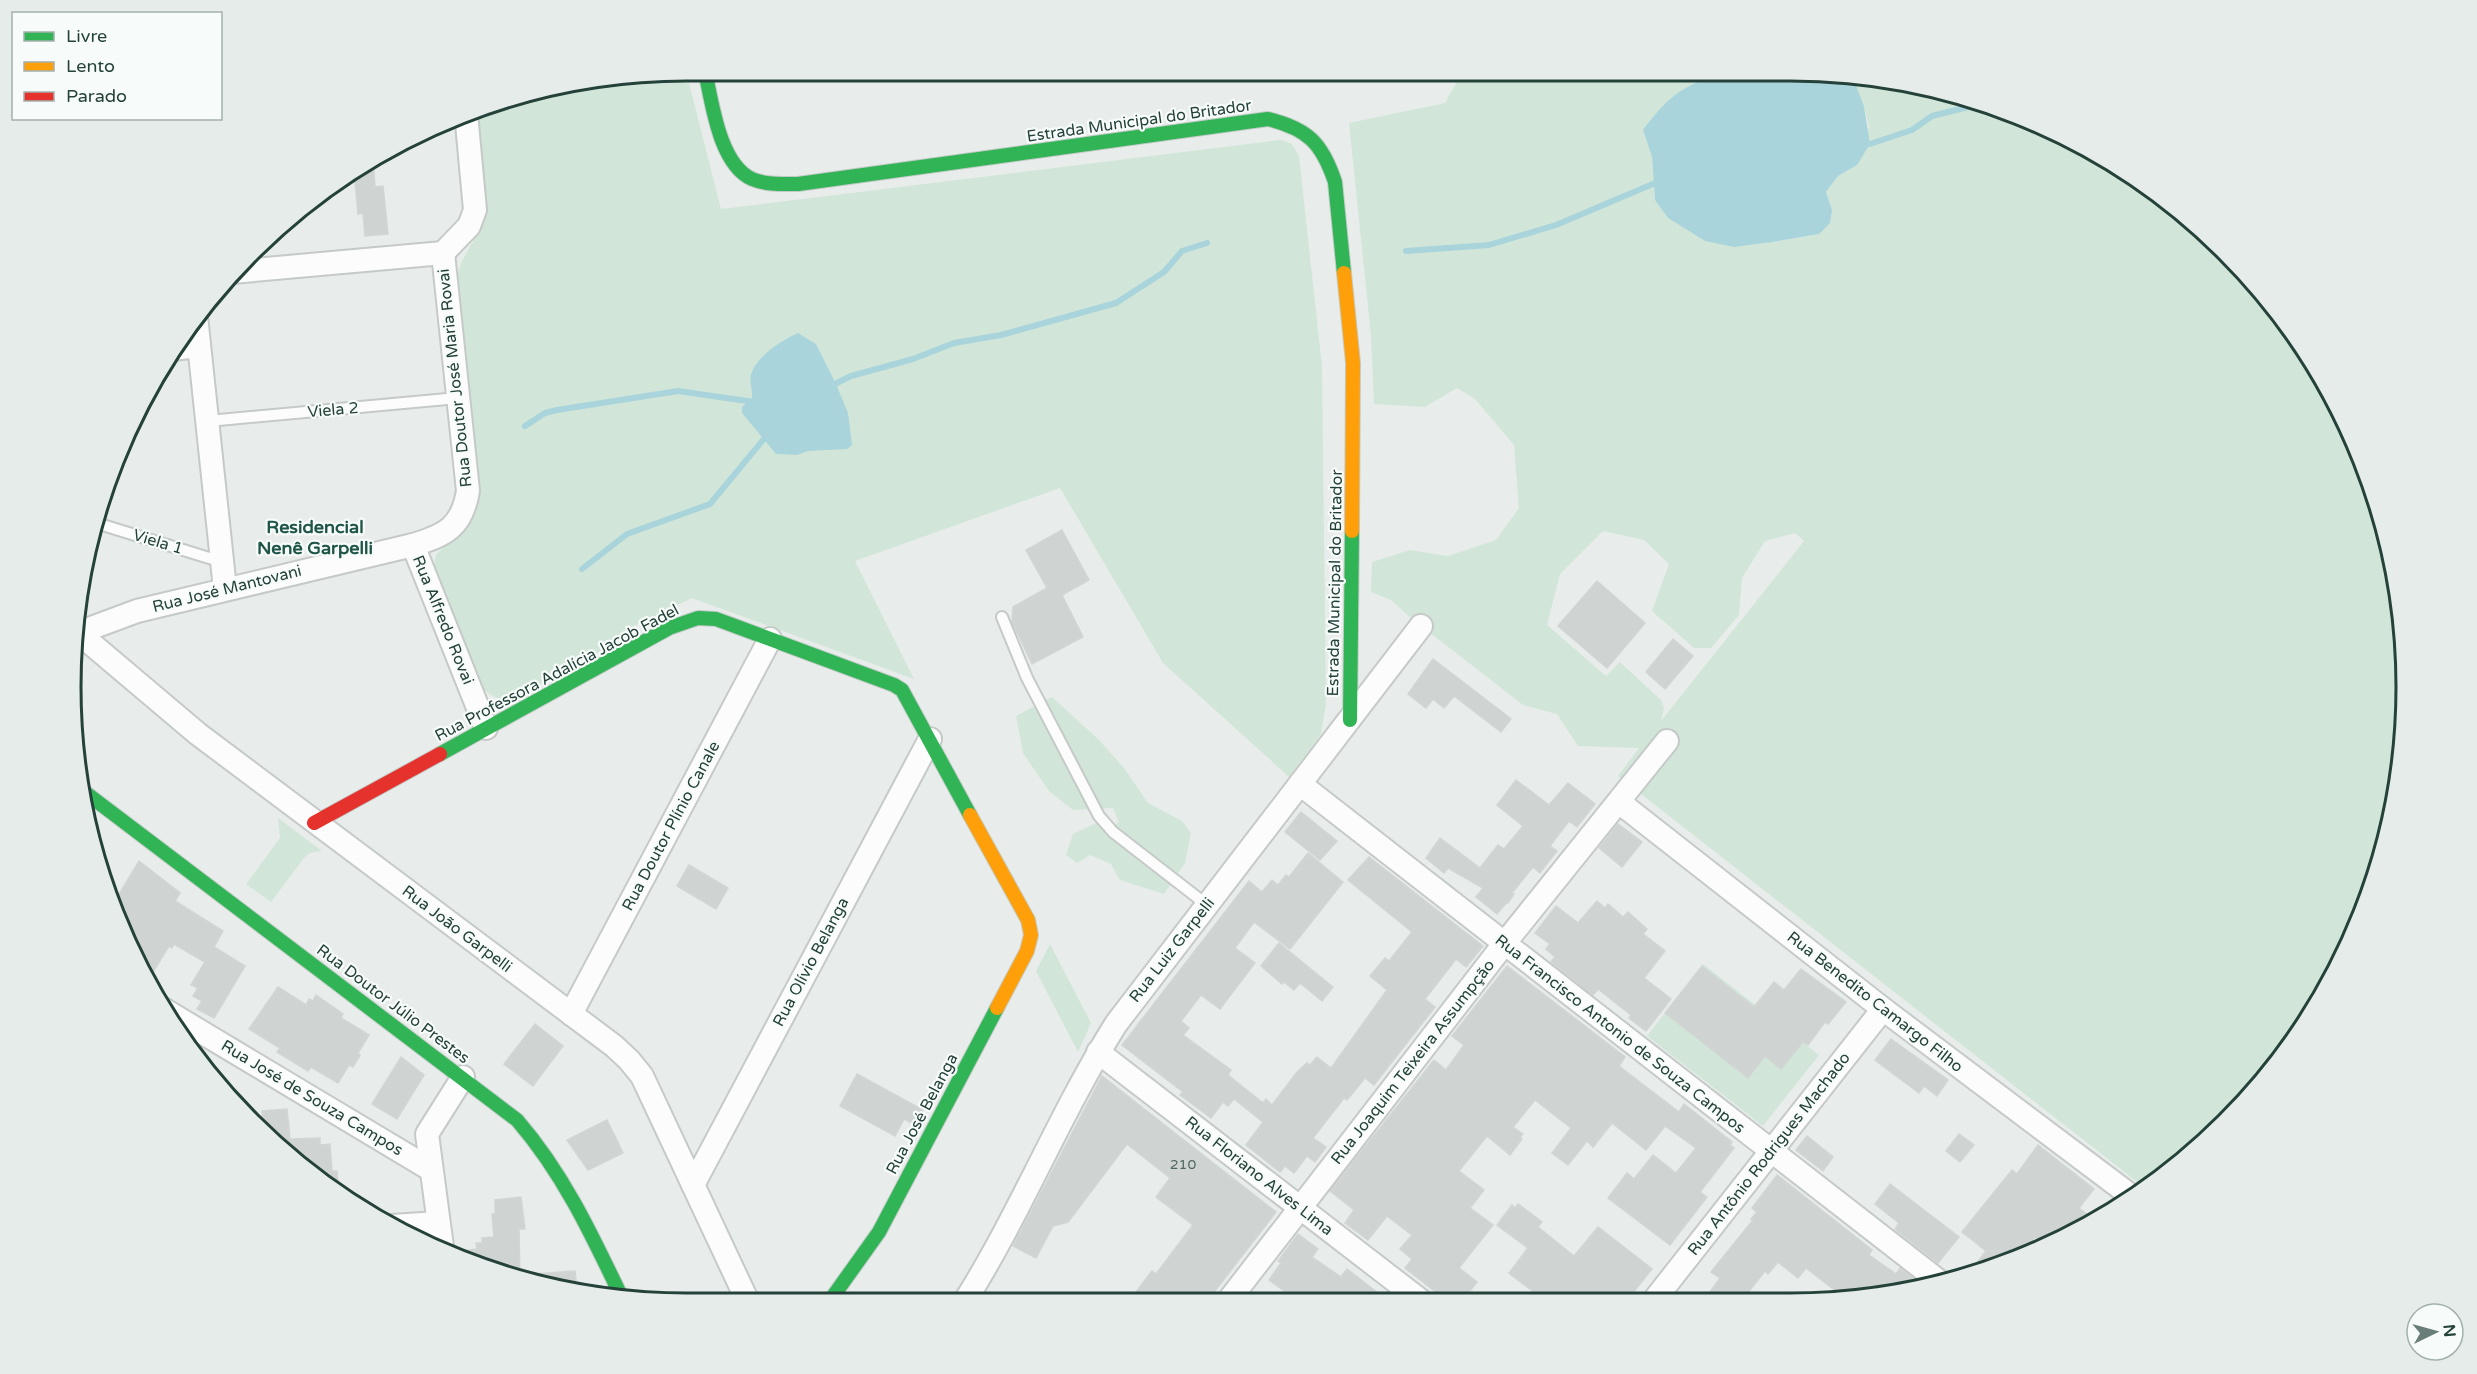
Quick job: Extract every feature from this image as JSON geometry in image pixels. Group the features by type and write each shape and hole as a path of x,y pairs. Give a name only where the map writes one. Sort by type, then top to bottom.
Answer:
{"street":[{"name":"Estrada Municipal do Britador","path":"708,81 720,134 731,158 744,174 776,184 798,184 1268,119 1290,124 1311,137 1327,156 1335,182 1353,363 1350,720"},
{"path":"246,271 443,253 470,226 475,210 467,123"},
{"name":"Rua Doutor José Maria Rovai","path":"413,544 447,533 459,519 468,490 443,253"},
{"path":"198,329 225,589"},
{"path":"185,348 200,346"},
{"name":"Rua José Mantovani","path":"84,628 137,611 413,544"},
{"name":"Rua Alfredo Rovai","path":"413,544 486,728"},
{"name":"Rua Professora Adalícia Jacob Fadel","path":"314,823 681,623 698,618 716,619 894,685 908,698 1028,920 1031,935"},
{"name":"Rua Luiz Garpelli","path":"969,1293 1027,1189 1098,1052 1116,1024 1421,626"},
{"name":"Rua João Garpelli","path":"83,637 198,734 572,1014 629,1060 642,1076 744,1293"},
{"name":"Rua Doutor Plínio Canale","path":"572,1014 770,639"},
{"name":"Rua Olívio Belanga","path":"693,1185 930,739"},
{"name":"Rua Joaquim Teixeira Assumpção","path":"1233,1293 1504,944 1667,741"},
{"name":"Rua Francisco Antonio de Souza Campos","path":"1300,784 1932,1276"},
{"name":"Rua Doutor Júlio Prestes","path":"92,797 517,1119 550,1158 564,1180 618,1289"},
{"name":"Rua Benedito Camargo Filho","path":"1619,802 1883,1009 2126,1192"},
{"name":"Rua José Belanga","path":"835,1293 879,1232 1027,951 1031,935"},
{"name":"Rua Antônio Rodrigues Machado","path":"1660,1293 1883,1009"},
{"name":"Rua José de Souza Campos","path":"180,1019 430,1169"},
{"name":"Rua Floriano Alves Lima","path":"1098,1052 1411,1293"},
{"path":"396,1149 420,1141 427,1134 463,1077"},
{"path":"427,1134 441,1241"},
{"path":"408,1225 438,1223"}],"lane":[{"name":"Viela 2","path":"208,421 458,398"},
{"name":"Viela 1","path":"103,525 222,562"},
{"path":"1002,617 1027,678 1099,816 1113,832 1207,905"}],"green space":[{"path":"689,81 721,209 1281,140 1292,144 1299,156 1322,366 1326,704 1321,734 1289,777 1163,663 1060,488 855,561 914,679 692,598 634,626 636,632 511,700 486,692 480,685 434,566 436,555 461,529 479,487 457,277 459,268 485,218 487,209 478,118 569,93 647,82"},
{"path":"1457,81 1700,81 1643,130 1652,157 1655,199 1668,218 1705,241 1772,242 1819,234 1832,210 1826,192 1838,176 1857,165 1869,127 1856,85 1908,93 1985,113 2022,127 2058,143 2127,183 2190,231 2219,258 2271,318 2294,350 2334,419 2364,492 2375,530 2391,608 2395,647 2395,727 2391,766 2375,844 2364,882 2334,955 2315,990 2294,1024 2246,1087 2190,1143 2159,1168 2138,1183 1618,776 1639,748 1578,746 1557,714 1523,705 1391,600 1371,592 1372,562 1410,550 1448,556 1496,540 1519,508 1514,445 1475,399 1457,388 1425,407 1374,404 1371,336 1349,123 1445,103","holes":["1603,531 1644,540 1669,564 1652,611 1694,648 1711,648 1739,615 1742,578 1765,541 1795,533 1804,541 1661,721 1664,709 1662,701 1620,662 1606,676 1547,625 1560,574"]},
{"path":"1052,697 1098,739 1124,768 1148,803 1182,821 1191,833 1185,863 1164,894 1120,880 1111,864 1090,855 1077,863 1066,855 1073,834 1098,822 1110,828 1119,822 1113,808 1073,810 1049,791 1023,753 1016,716"},
{"path":"278,818 322,851 310,853 304,858 271,902 246,884 280,838"},
{"path":"1050,944 1091,1023 1078,1052 1036,971"},
{"path":"1703,964 1819,1055 1763,1126 1647,1036"}],"water":[{"path":"1701,81 1790,81 1856,85 1864,106 1870,144 1857,165 1838,176 1826,192 1832,210 1830,223 1819,234 1734,247 1705,241 1668,218 1655,200 1652,157 1643,130 1673,96"},
{"path":"798,333 816,344 835,382 848,413 852,445 847,449 808,451 797,455 776,454 742,413 742,407 752,398 751,374 754,367 771,349"}],"building":[{"path":"374,168 375,187 383,186 388,234 365,236 363,213 358,214 355,180"},
{"path":"1062,530 1089,580 1062,595 1083,637 1032,664 1012,622 1013,607 1047,588 1026,550"},
{"path":"1597,581 1645,623 1607,668 1558,626"},
{"path":"1673,639 1693,656 1665,689 1646,672"},
{"path":"1433,659 1511,719 1501,732 1454,696 1444,708 1433,699 1426,708 1408,694"},
{"path":"1516,780 1549,805 1568,783 1595,804 1577,827 1569,821 1550,846 1557,851 1540,873 1533,867 1512,893 1514,894 1508,903 1497,914 1476,897 1483,888 1448,868 1444,873 1426,858 1440,838 1480,868 1498,845 1504,849 1523,826 1497,805"},
{"path":"1301,812 1337,841 1320,860 1285,832"},
{"path":"1618,824 1642,842 1622,867 1599,848"},
{"path":"1308,853 1343,882 1290,949 1254,922 1235,948 1255,963 1220,1009 1201,995 1181,1021 1189,1028 1183,1035 1231,1070 1228,1075 1263,1103 1266,1099 1272,1105 1297,1072 1307,1063 1310,1065 1317,1057 1331,1068 1387,990 1370,976 1385,958 1389,961 1412,932 1348,880 1369,857 1483,946 1466,967 1456,959 1425,999 1435,1007 1374,1085 1365,1078 1347,1100 1344,1098 1313,1138 1326,1147 1315,1162 1307,1156 1294,1173 1285,1166 1280,1172 1246,1145 1263,1122 1234,1099 1228,1106 1223,1102 1211,1118 1180,1095 1183,1092 1122,1045 1249,881 1262,892 1272,880 1278,885 1286,875 1289,877"},
{"path":"139,861 180,893 175,901 223,931 214,947 245,966 214,1018 197,1009 202,1001 193,996 198,988 191,985 205,962 174,944 172,948 169,946 152,971 118,896"},
{"path":"689,865 728,888 716,909 677,886"},
{"path":"1597,901 1605,908 1608,904 1623,917 1628,912 1647,929 1643,934 1665,951 1644,978 1671,999 1646,1031 1629,1018 1631,1015 1598,989 1593,995 1551,962 1555,957 1546,949 1550,944 1535,933 1556,906 1578,923"},
{"path":"1279,943 1333,987 1322,1001 1300,983 1294,990 1284,982 1282,984 1261,966"},
{"path":"1507,966 1625,1057 1619,1066 1679,1112 1684,1104 1732,1142 1730,1145 1734,1148 1700,1192 1707,1197 1670,1245 1608,1198 1627,1173 1634,1179 1653,1155 1676,1173 1696,1148 1665,1126 1646,1150 1612,1123 1593,1147 1587,1141 1568,1165 1552,1153 1571,1128 1535,1100 1513,1127 1523,1134 1510,1155 1487,1136 1459,1171 1484,1190 1470,1208 1493,1225 1459,1268 1477,1282 1468,1293 1437,1293 1405,1268 1412,1259 1400,1249 1412,1235 1387,1216 1368,1240 1345,1223 1354,1210 1330,1191 1434,1060 1446,1070 1464,1045 1452,1036"},
{"path":"1702,966 1754,1007 1774,982 1784,990 1801,969 1846,1002 1828,1024 1825,1022 1808,1045 1803,1042 1781,1069 1765,1056 1748,1078 1665,1013"},
{"path":"278,987 306,1005 309,999 313,1001 316,995 343,1014 341,1018 369,1035 353,1067 349,1065 338,1083 311,1067 308,1071 277,1052 280,1048 249,1029"},
{"path":"535,1024 563,1046 533,1086 504,1064"},
{"path":"1891,1039 1948,1080 1937,1096 1924,1086 1919,1093 1875,1060"},
{"path":"401,1057 424,1075 397,1119 372,1104"},
{"path":"857,1074 923,1110 915,1125 904,1119 895,1136 840,1106"},
{"path":"1102,1076 1276,1212 1213,1293 1135,1293 1152,1271 1156,1274 1193,1225 1156,1197 1170,1178 1127,1144 1068,1222 1053,1226 1036,1258 1013,1246"},
{"path":"287,1109 290,1139 320,1138 320,1145 330,1144 332,1171 337,1171 338,1182 287,1143 263,1121 262,1111"},
{"path":"607,1120 623,1153 588,1170 567,1140"},
{"path":"1959,1134 1974,1145 1960,1162 1946,1151"},
{"path":"1807,1136 1833,1157 1823,1171 1796,1150"},
{"path":"2038,1145 2094,1189 2079,1208 2088,1215 2038,1240 2035,1237 2030,1243 2022,1247 1976,1263 1986,1251 1962,1232 2012,1170 2017,1174"},
{"path":"1777,1175 1872,1250 1869,1255 1896,1274 1900,1268 1914,1280 1836,1291 1806,1268 1798,1278 1778,1262 1768,1274 1765,1271 1748,1293 1709,1293 1720,1278 1711,1272 1753,1220 1751,1219 1757,1212 1752,1208"},
{"path":"1890,1184 1959,1237 1938,1263 1895,1229 1899,1223 1875,1204"},
{"path":"521,1197 525,1229 519,1229 520,1269 465,1251 477,1249 476,1243 482,1243 482,1238 494,1237 492,1214 495,1214 495,1200"},
{"path":"1518,1204 1542,1222 1538,1227 1574,1256 1598,1227 1652,1269 1633,1293 1535,1293 1509,1273 1528,1248 1497,1225 1512,1205 1515,1208"},
{"path":"1298,1234 1318,1249 1312,1257 1341,1277 1347,1269 1378,1293 1287,1293 1269,1280 1281,1263 1278,1261"},
{"path":"575,1271 576,1282 569,1281 537,1274"}],"waterway":[{"path":"1863,144 1870,144 1912,130 1932,116 1966,108"},
{"path":"1406,251 1489,245 1556,225 1660,181"},
{"path":"831,386 851,376 913,359 954,343 1001,335 1116,303 1164,272 1182,251 1207,243"},
{"path":"525,426 545,413 557,410 678,391 754,402"},
{"path":"582,569 627,534 710,504 768,434"}],"traffic: fast":[{"path":"707,81 719,131 732,160 752,179 775,184 798,184 1268,119 1282,123 1312,140 1325,157 1330,169 1335,182 1344,273"},
{"path":"1350,720 1352,531"},
{"path":"440,754 669,628 698,618 716,619 894,685 902,690 970,815"},
{"path":"92,797 517,1120 563,1183 618,1289"},
{"path":"835,1293 879,1232 997,1008"}],"traffic: slow":[{"path":"1344,273 1353,363 1352,531"},
{"path":"970,815 1028,920 1031,935 1027,951 997,1008"}],"traffic: jam":[{"path":"314,823 440,754"}],"district":[{"name":"Residencial Nenê Garpelli","path":"315,537"}]}
